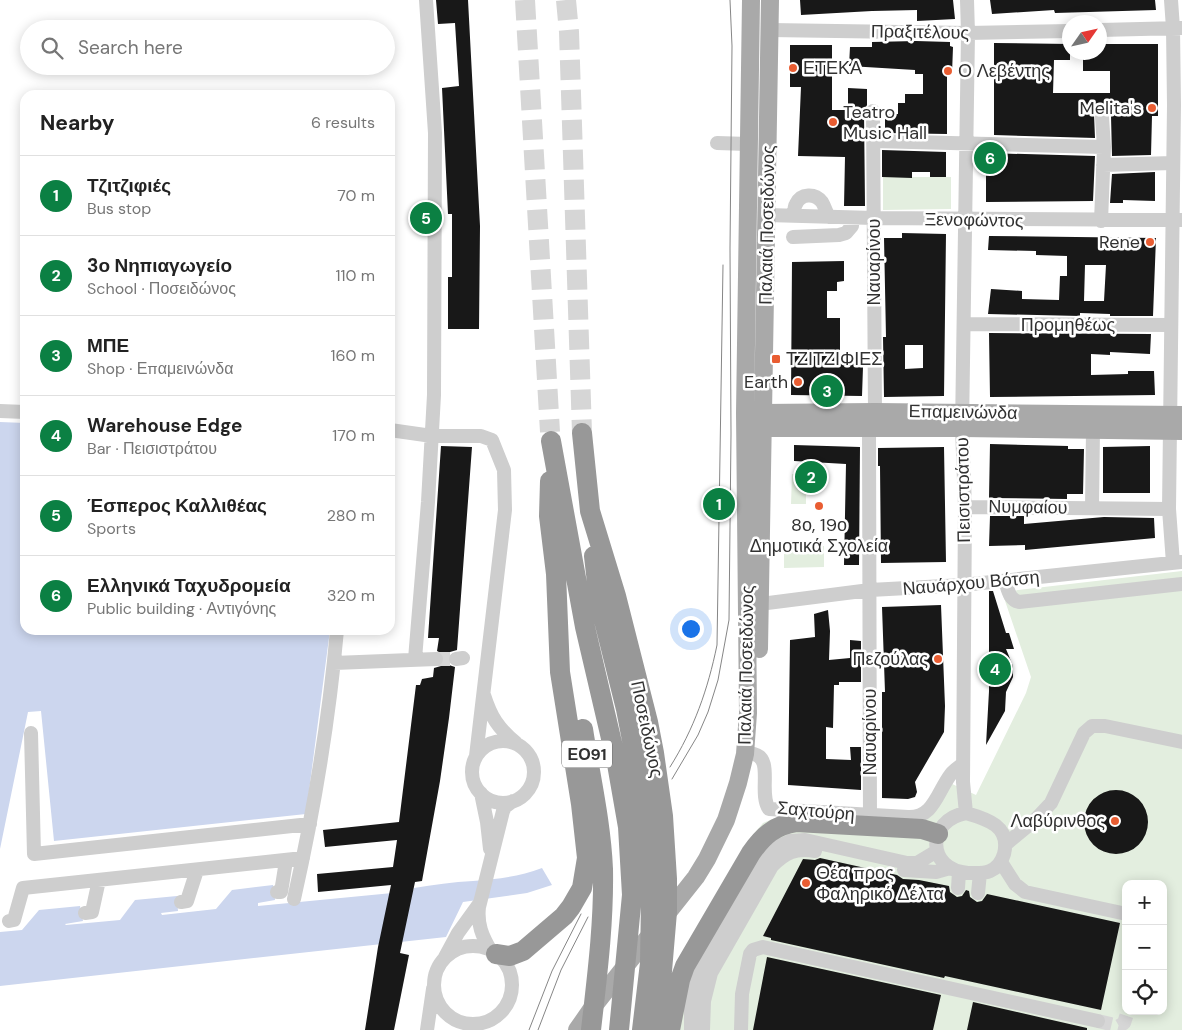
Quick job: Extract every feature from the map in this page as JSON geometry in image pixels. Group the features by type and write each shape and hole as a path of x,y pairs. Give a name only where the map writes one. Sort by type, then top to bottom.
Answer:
{"highway":[{"name":"Ποσειδώνος","path":"582,433 590,511 616,596 654,753 663,816 667,879 665,944 657,1030"},
{"path":"494,952 505,956 519,953 553,926 568,912 577,899 586,868 587,844 560,672 556,574 549,516 550,437 585,627 623,794 628,827 632,894 619,1030"},
{"path":"590,511 599,600 626,709 642,788 650,866 652,900 650,963 642,1030"},
{"name":"ΕΟ91","path":"556,574 597,809 603,868 601,936 591,1030"},
{"path":"670,1030 680,980 685,966 759,842 769,832 786,824 796,822 870,820 922,828 938,842"}],"main road":[{"name":"Παλαιά Ποσειδώνος","path":"748,284 748,140 751,0"},
{"name":"Παλαιά Ποσειδώνος","path":"591,1030 692,900 715,867 736,827 750,779 754,754 758,690 770,0"},
{"path":"748,140 768,137"},
{"path":"745,420 748,284 766,284"},
{"name":"Παλαιά Ποσειδώνος","path":"577,1030 702,868 719,834 738,783 745,754 748,713 745,420"},
{"name":"Επαμεινώνδα","path":"745,420 963,420 1176,423"},
{"name":"Επαμεινώνδα","path":"963,420 1093,430 1176,423"}],"street":[{"path":"415,659 432,436 435,132 426,0"},
{"name":"Πεισιστράτου","path":"966,813 963,764 965,507 963,420 967,0"},
{"path":"1170,0 1178,28 1178,105 1173,163 1177,220 1171,325 1176,423 1169,510 1177,562"},
{"path":"1107,30 1178,28"},
{"name":"Πραξιτέλους","path":"770,30 968,33 1062,31"},
{"name":"Ναυαρίνου","path":"870,820 873,111"},
{"path":"1101,220 1104,147 1102,117"},
{"path":"717,143 748,140"},
{"path":"873,141 1104,147"},
{"path":"1103,165 1173,163"},
{"path":"794,216 796,204 804,195 817,198 822,202 829,217"},
{"name":"Ξενοφώντος","path":"767,215 966,220 1177,220"},
{"path":"793,237 846,233 852,226 852,218"},
{"name":"Προμηθέως","path":"965,324 1171,325"},
{"path":"0,411 20,412"},
{"name":"Νυμφαίου","path":"1092,508 1093,430"},
{"path":"395,431 432,436 481,436 492,440 504,470 504,510 476,756"},
{"name":"Νυμφαίου","path":"965,507 1169,510"},
{"name":"Ναυάρχου Βότση","path":"760,604 870,590 963,585 1007,586 1177,562"},
{"path":"1007,586 1011,598 1016,602 1023,602 1182,584"},
{"path":"294,899 316,792 337,635"},
{"path":"334,663 436,659"},
{"path":"434,1030 442,1023 488,1025 507,1005 511,994 512,983 507,967 481,934 478,922 481,901 503,811 528,790 534,774 530,757 502,731 494,720 484,692"},
{"path":"1006,844 1036,819 1051,803 1084,732 1092,726 1105,726 1182,742"},
{"path":"31,733 34,854 126,839 253,826 310,824"},
{"path":"513,801 496,802 481,793 475,785 472,765 482,748 490,743 509,741 517,744"},
{"name":"Σαχτούρη","path":"754,754 760,756 764,761 765,799 769,809 870,820 922,815 930,808 951,774 963,764"},
{"path":"481,793 487,822 491,860"},
{"path":"703,1030 704,1001 711,973 772,866 781,857 802,849 904,870 936,872 954,870 980,873 992,870 1001,862 1006,844 1004,834 997,826 987,820 966,813 943,823 938,842 941,862 954,870 958,888"},
{"path":"691,1030 691,1005 699,970 758,868 777,847 790,841 805,840 907,863 917,863 938,842"},
{"path":"9,921 14,920 24,888 303,858"},
{"path":"277,892 281,892 286,861"},
{"path":"1001,862 1015,884 1025,892 1122,913"},
{"path":"181,902 187,901 197,870"},
{"path":"978,892 980,873"},
{"path":"85,913 92,912 99,880"},
{"path":"427,1030 437,972 458,933 481,901"},
{"path":"462,1024 444,1011 438,1001 435,990 437,972 447,957 462,948 480,947 494,952"},
{"path":"741,1030 742,994 750,954 753,950 763,947 1098,1022"}],"green space":[{"path":"883,177 951,177 951,209 883,210"},
{"path":"792,474 806,475 806,504 791,504"},
{"path":"784,545 824,546 824,567 784,568"},
{"path":"1182,571 1182,1030 674,1030 751,837 763,823 775,818 924,822 950,783 976,795 1026,693 1031,677 1002,592"}],"water":[{"path":"0,422 20,423 20,635 329,635 306,814 54,841 41,711 28,712 0,849"},
{"path":"542,868 552,885 527,893 463,902 446,937 0,986 0,932 22,930 39,910 80,906 83,921 66,925 120,920 135,900 177,896 178,911 161,913 162,915 216,909 232,890 273,885 275,900 258,903 258,906 413,891 414,888 525,874"}],"building":[{"path":"436,0 468,0 480,226 479,329 448,329 448,277 452,277 452,214 448,214 442,88 459,86 455,23 438,24"},
{"path":"800,0 953,0 955,19 917,21 917,10 801,15"},
{"path":"990,0 1155,0 1156,10 1055,13 1054,10 992,14"},
{"path":"872,42 950,42 950,46 953,47 952,74 947,74 947,134 885,133 885,114 898,114 898,103 905,103 905,94 923,94 923,74 915,74 915,70 849,66 850,47 872,47"},
{"path":"994,43 1062,44 1062,60 1054,60 1053,93 1110,93 1110,71 1083,71 1083,60 1107,60 1107,44 1158,44 1158,116 1152,116 1151,155 1112,156 1111,116 1109,112 1102,108 1094,114 1095,138 994,135"},
{"name":"Teatro Music Hall","path":"790,45 832,45 832,110 848,110 848,88 867,89 867,105 864,111 865,206 844,206 845,157 798,156 801,87 790,87"},
{"path":"882,150 946,152 946,177 930,177 930,172 912,172 912,178 882,177"},
{"path":"986,153 1095,156 1093,201 986,202"},
{"path":"1155,172 1155,201 1123,200 1123,203 1110,203 1112,174"},
{"path":"902,233 946,234 944,396 884,397 883,337 886,337 884,238 902,238","holes":["905,345 923,345 923,368 905,369"]},
{"path":"989,236 1156,238 1153,316 1110,316 1110,314 1080,313 1080,316 988,314 991,289 1022,291 1022,299 1059,300 1060,276 1067,276 1067,256 1036,255 1036,251 988,250","holes":["1085,265 1106,265 1104,301 1084,301"]},
{"path":"844,261 844,281 837,282 837,291 827,291 827,318 840,318 840,359 857,359 858,367 863,367 862,396 791,395 792,262"},
{"path":"989,333 1151,334 1150,354 1110,352 1110,355 1091,354 1091,375 1128,374 1128,371 1154,371 1155,395 990,397"},
{"path":"990,444 1068,446 1068,449 1084,449 1083,494 1067,494 1067,499 989,498"},
{"path":"794,445 860,447 859,565 844,565 846,464 794,461"},
{"path":"441,446 472,447 457,650 450,652 447,660 449,665 455,667 449,718 422,881 415,882 400,953 409,955 394,1030 365,1030 378,947 391,885 318,892 317,874 393,867 397,840 325,847 323,830 399,822 416,685 420,685 422,679 433,677 434,668 441,666 445,659 443,654 437,651 439,638 428,638"},
{"path":"1150,446 1150,493 1103,493 1103,447"},
{"path":"944,447 946,562 881,563 880,466 878,466 878,448"},
{"path":"990,516 1024,516 1024,524 1104,517 1154,518 1155,538 1025,550 1025,545 989,546"},
{"path":"989,591 993,591 1006,633 1009,633 1014,649 1006,649 1013,666 1013,677 1006,692 1005,711 986,745 989,691"},
{"path":"941,605 945,706 944,732 915,782 917,792 915,797 908,799 882,798 882,692 885,692 882,607"},
{"path":"828,610 830,631 829,660 850,658 850,640 861,641 861,682 839,682 839,685 834,685 833,728 826,727 826,759 851,760 850,747 861,747 861,790 788,785 790,640 815,637 814,614"},
{"name":"Λαβύρινθος","path":"1116,790 1134,795 1139,799 1143,804 1148,822 1143,840 1139,845 1134,849 1116,854 1098,849 1093,845 1089,840 1084,822 1089,804 1093,799 1098,795"},
{"path":"820,858 897,875 903,879 949,886 950,892 957,897 962,896 966,890 969,891 970,897 977,902 982,901 987,894 1120,923 1101,1010 945,976 944,978 771,940 771,938 763,936 803,859 815,860"},
{"path":"767,957 941,995 933,1030 753,1030"},
{"path":"973,1002 1087,1028 1087,1030 967,1030"}],"tunnel":[{"path":"525,0 550,432"},
{"path":"566,0 569,32 582,433"},
{"path":"436,659 456,659"},
{"path":"1098,1021 1119,1026 1124,1023 1127,1015"}],"tram line":[{"path":"672,779 698,735 708,712 718,680 729,620 732,46 730,0"},
{"path":"670,767 679,753 699,708 717,645 723,265"},
{"path":"529,1030 552,971 581,914"},
{"path":"538,1030 561,970 588,917"}],"place":[{"name":"ΕΤΕΚΑ","path":"793,68"},
{"name":"Ο Λεβέντης","path":"948,71"},
{"name":"Melita's","path":"1152,108"},
{"name":"Teatro Music Hall","path":"833,122"},
{"name":"Ελληνικά Ταχυδρομεία","path":"990,158"},
{"name":"Έσπερος Καλλιθέας","path":"426,218"},
{"name":"Rene","path":"1150,242"},
{"name":"ΤΖΙΤΖΙΦΙΕΣ","path":"776,359"},
{"name":"Earth","path":"798,382"},
{"name":"ΜΠΕ","path":"827,391"},
{"name":"3ο Νηπιαγωγείο","path":"811,477"},
{"name":"Τζιτζιφιές","path":"719,504"},
{"name":"8ο, 19ο Δημοτικά Σχολεία","path":"819,506"},
{"name":"Πεζούλας","path":"938,659"},
{"name":"Warehouse Edge","path":"995,669"},
{"name":"Λαβύρινθος","path":"1115,821"},
{"name":"Θέα προς Φαληρικό Δέλτα","path":"806,883"}]}
